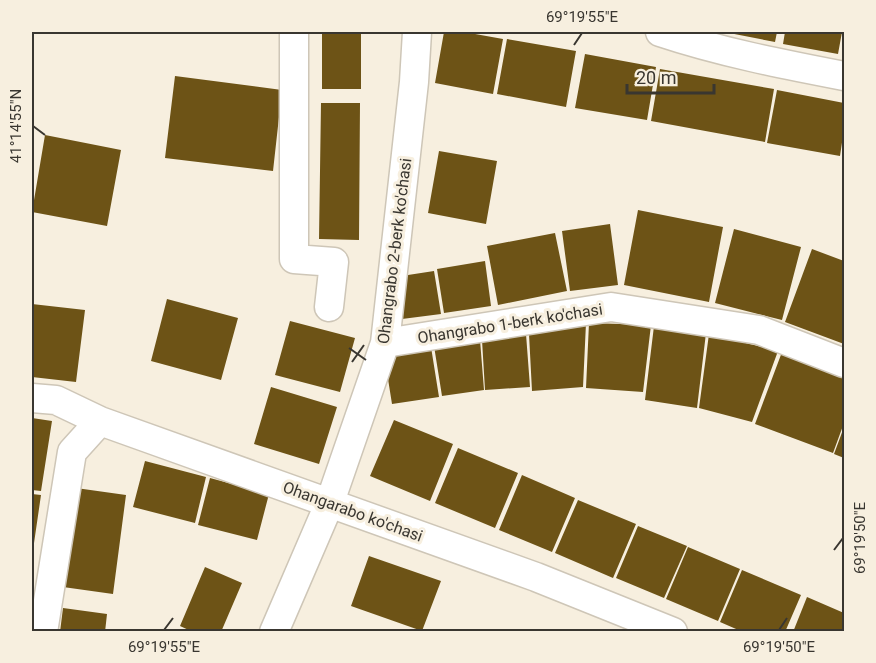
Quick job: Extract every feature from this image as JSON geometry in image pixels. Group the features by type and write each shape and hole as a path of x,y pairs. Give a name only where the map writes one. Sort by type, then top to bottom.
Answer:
{"street":[{"path":"294,32 294,260 334,262 329,307"},
{"name":"Ohangrabo 2-berk ko'chasi","path":"273,632 330,502 385,343 414,82 417,32"},
{"path":"660,32 689,36 773,62 844,76"},
{"name":"Ohangrabo 1-berk ko'chasi","path":"385,343 611,307 759,330 844,363"},
{"name":"Ohangarabo ko'chasi","path":"32,398 57,400 100,421 536,577 673,632"},
{"path":"43,632 72,452 100,421"}],"building":[{"path":"322,32 361,32 361,89 322,89"},
{"path":"444,32 464,32 503,39 493,94 435,83"},
{"path":"724,32 777,32 775,42"},
{"path":"785,32 842,32 838,54 783,44"},
{"path":"507,39 576,51 566,107 497,94"},
{"path":"585,54 656,67 647,120 575,108"},
{"path":"660,69 774,89 765,142 651,121"},
{"path":"175,76 282,90 273,171 165,158"},
{"path":"777,90 844,103 844,129 840,156 767,143"},
{"path":"321,103 360,103 359,240 319,239"},
{"path":"45,135 121,150 107,226 32,212"},
{"path":"439,151 497,161 486,224 428,213"},
{"path":"638,210 723,227 709,302 624,285"},
{"path":"610,224 618,285 570,291 562,231"},
{"path":"734,229 801,247 782,320 715,303"},
{"path":"555,233 567,291 498,305 487,246"},
{"path":"812,249 844,261 844,344 785,322"},
{"path":"485,261 491,306 444,313 437,269"},
{"path":"434,271 441,314 402,319 395,277"},
{"path":"167,299 238,318 221,380 151,361"},
{"path":"32,304 85,310 76,382 32,377"},
{"path":"290,321 355,338 340,392 275,375"},
{"path":"586,323 583,387 532,391 529,334"},
{"path":"589,323 651,325 643,392 586,388"},
{"path":"654,326 706,333 697,408 645,400"},
{"path":"526,334 530,387 485,390 482,340"},
{"path":"709,334 778,351 752,422 699,408"},
{"path":"480,340 484,390 442,396 434,346"},
{"path":"431,347 439,397 392,404 384,354"},
{"path":"782,352 844,376 844,423 833,453 755,424"},
{"path":"271,387 337,407 319,464 254,444"},
{"path":"32,418 52,421 41,491 32,490"},
{"path":"394,420 453,444 430,501 370,476"},
{"path":"844,427 844,458 834,454"},
{"path":"458,448 518,473 495,528 435,503"},
{"path":"145,461 206,477 195,523 133,507"},
{"path":"522,475 575,498 552,552 499,530"},
{"path":"210,478 269,494 257,540 198,525"},
{"path":"76,488 126,495 113,594 63,587"},
{"path":"32,494 41,495 33,550 32,550"},
{"path":"578,500 636,524 613,578 555,553"},
{"path":"638,526 687,546 664,598 616,578"},
{"path":"688,547 740,569 718,621 666,599"},
{"path":"369,556 441,581 422,631 351,606"},
{"path":"205,567 242,583 221,632 193,632 180,626"},
{"path":"742,570 801,595 785,632 743,632 720,622"},
{"path":"807,597 844,613 844,632 793,632"},
{"path":"63,608 107,614 105,632 60,632"}]}
